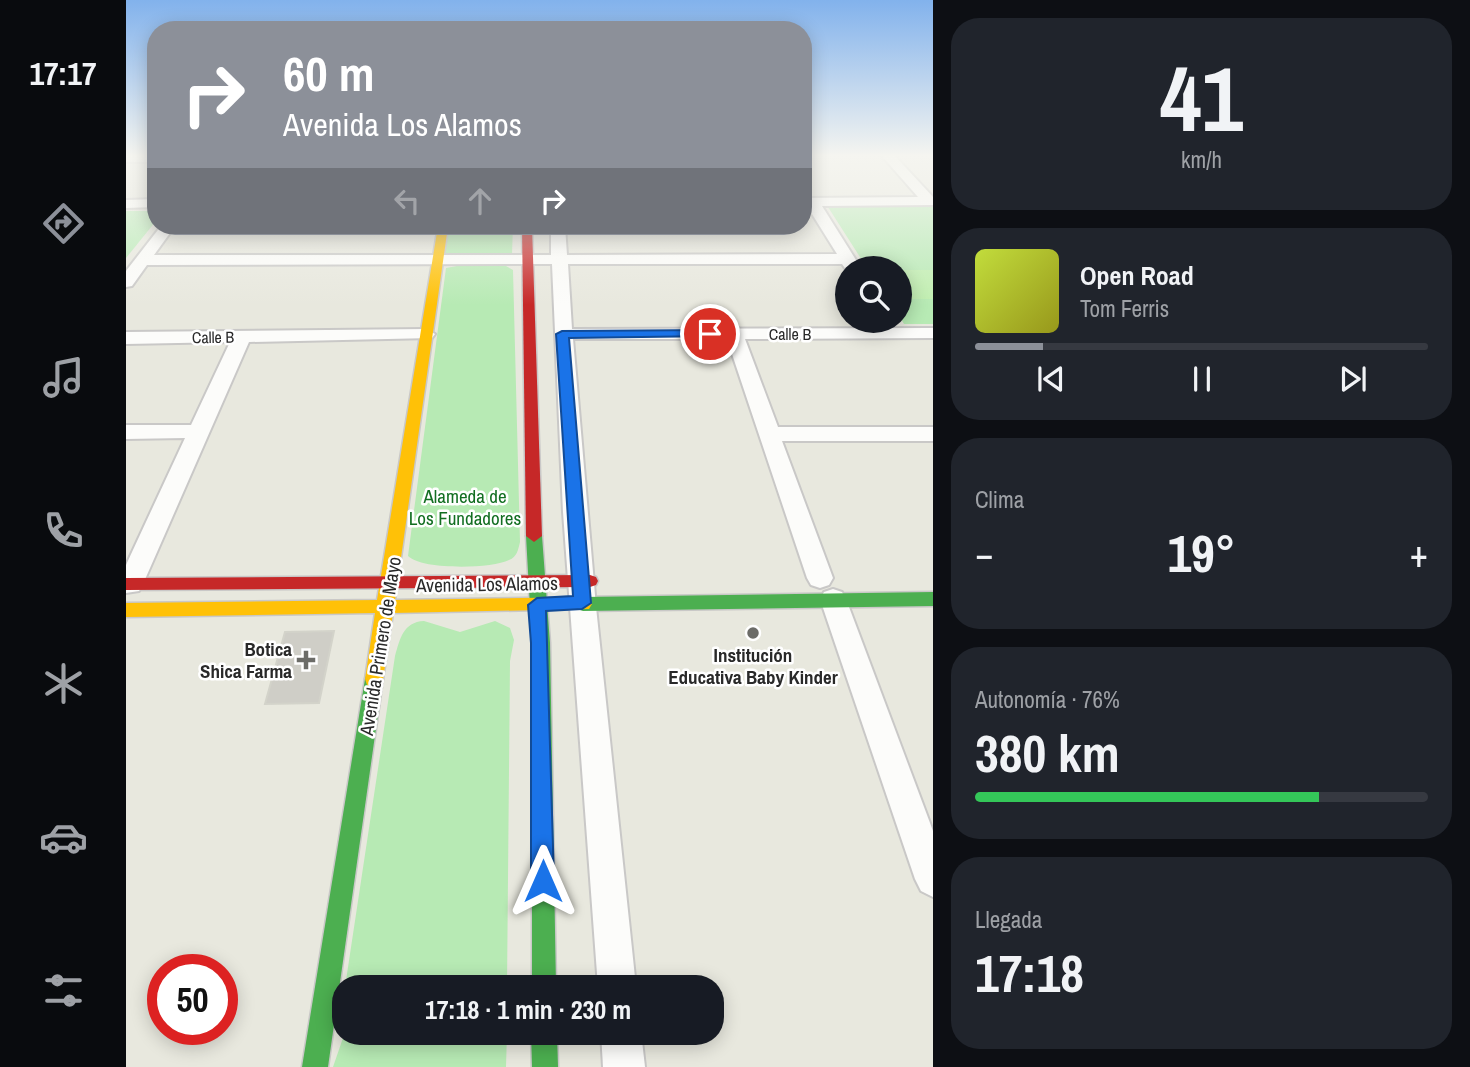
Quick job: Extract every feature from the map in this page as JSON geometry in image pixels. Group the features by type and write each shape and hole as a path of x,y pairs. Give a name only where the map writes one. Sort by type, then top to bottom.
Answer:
{"main road":[{"name":"Avenida Primero de Mayo","path":"315,1067 441,235"},
{"path":"527,235 535,580 541,643 544,975"},
{"name":"Avenida Los Alamos","path":"128,584 535,580 591,588 823,583 933,599"},
{"name":"Avenida Los Alamos","path":"126,610 537,605 591,588"},
{"path":"544,1045 545,1067"}],"street":[{"path":"812,208 846,256"},
{"path":"126,282 161,235"},
{"path":"558,235 562,334 591,588 616,975"},
{"path":"142,260 835,263"},
{"name":"Calle B","path":"562,334 734,334 835,329"},
{"name":"Calle B","path":"912,330 933,333"},
{"name":"Calle B","path":"126,338 426,334"},
{"path":"734,334 823,583 923,824 933,879"},
{"path":"128,584 242,336"},
{"path":"126,432 200,431"},
{"path":"769,434 933,434"},
{"path":"622,1045 624,1067"}],"green space":[{"path":"828,207 933,207 933,324 912,324 912,256 859,256"},
{"path":"126,211 147,211 147,232 126,258"},
{"path":"447,235 513,235 512,254 451,256 444,252"},
{"name":"Alameda de Los Fundadores","path":"506,266 513,270 520,542 512,559 488,565 457,567 427,564 408,556 446,268"},
{"path":"912,270 933,270 933,299 912,299"},
{"path":"424,621 460,632 495,621 510,628 514,640 510,661 507,975 347,975 395,656 407,628"},
{"path":"341,1045 507,1045 506,1067 333,1067"}],"building":[{"path":"334,631 319,703 265,704 285,632"}],"traffic: fast":[{"path":"534,536 541,643 544,975"},
{"path":"583,604 933,599"},
{"path":"315,1067 374,679"},
{"path":"544,1045 545,1067"}],"traffic: slow":[{"path":"374,679 442,235"},
{"path":"126,610 583,604"}],"traffic: jam":[{"path":"527,235 534,536"},
{"path":"126,584 590,581"}],"place":[{"name":"Institución Educativa Baby Kinder","path":"753,633"},
{"name":"Botica Shica Farma","path":"306,660"}],"route":[{"path":"543,881 541,643 537,605 582,603 562,334 710,334"}]}
